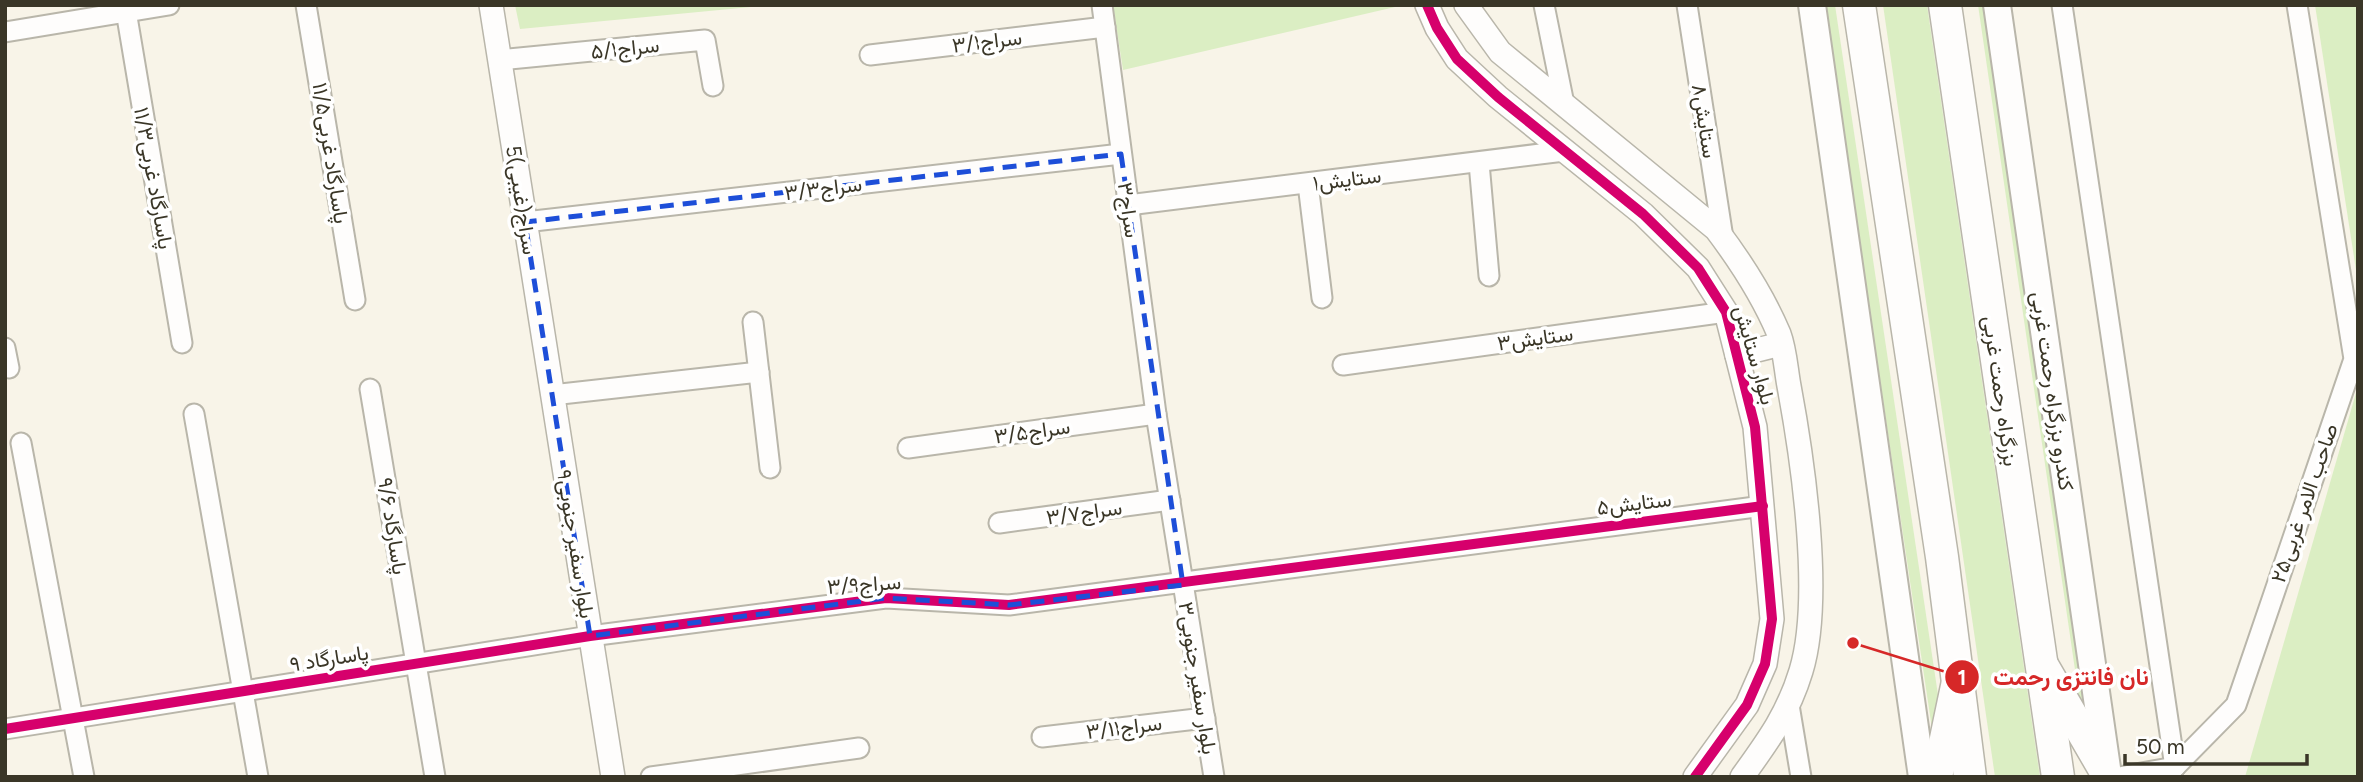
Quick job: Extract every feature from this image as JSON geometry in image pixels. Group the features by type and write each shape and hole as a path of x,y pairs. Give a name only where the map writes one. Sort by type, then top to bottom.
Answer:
{"highway":[{"path":"1859,5 1942,557 1970,777"},
{"name":"بزرگراه رحمت غربی","path":"1945,5 2038,657 2058,777"}],"main road":[{"path":"1812,5 1922,777"},
{"name":"کندرو بزرگراه رحمت غربی","path":"1997,5 2108,777"},
{"path":"2038,657 2108,777"},
{"path":"1937,777 1958,679"}],"street":[{"path":"5,32 126,9 169,5"},
{"name":"پاسارگاد غربی۱۱/۵","path":"306,5 355,300"},
{"name":"5سراج(غیبی)","path":"491,5 552,395"},
{"name":"سراج۳","path":"1102,5 1156,414"},
{"name":"بلوار ستایش","path":"1427,5 1437,28 1457,58 1564,151 1643,214 1698,268 1726,312 1755,427 1772,619 1765,664 1747,705 1695,777"},
{"name":"بلوار ستایش","path":"1466,5 1500,52 1723,238 1761,298 1781,344 1793,409 1810,565 1810,628 1802,670 1789,705 1770,741 1742,777"},
{"path":"1544,5 1564,104"},
{"name":"ستایش۸","path":"1687,5 1723,238"},
{"path":"2062,5 2175,767 2119,777"},
{"name":"صاحب الامر غربی۲۵","path":"2175,767 2236,705 2354,359 2297,5"},
{"name":"پاسارگاد غربی۱۱/۳","path":"126,9 182,343"},
{"name":"سراج۳/۱","path":"870,55 1105,27"},
{"name":"سراج۵/۱","path":"499,60 705,40 713,86"},
{"name":"ستایش۱","path":"1128,205 1564,151"},
{"name":"سراج۳/۳","path":"525,222 1121,154"},
{"path":"1479,163 1489,276"},
{"path":"1308,184 1322,298"},
{"name":"ستایش۳","path":"1343,365 1726,312"},
{"path":"753,322 770,468"},
{"path":"1737,355 1781,344"},
{"path":"552,395 759,372"},
{"name":"پاسارگاد ۹/۶","path":"370,388 435,777"},
{"name":"بلوار سفیر جنوبی۹","path":"552,395 612,777"},
{"path":"194,414 258,777"},
{"name":"سراج۳/۵","path":"908,448 1156,414"},
{"name":"بلوار سفیر جنوبی۳","path":"1156,414 1214,777"},
{"path":"21,443 84,777"},
{"name":"سراج۳/۷","path":"999,523 1170,500"},
{"name":"ستایش۵","path":"1183,585 1511,538 1763,506"},
{"name":"سراج۳/۹","path":"590,636 886,598 1009,605 1183,585"},
{"name":"پاسارگاد ۹","path":"5,729 590,636"},
{"path":"1789,705 1801,777"},
{"name":"سراج۳/۱۱","path":"1042,737 1205,718"},
{"path":"651,777 859,748"}],"highlighted area":[{"path":"1121,154 1183,585 1009,605 886,598 590,636 525,222"}],"green space":[{"path":"515,5 771,5 520,29"},
{"path":"1113,5 1395,5 1395,7 1123,70"},
{"path":"1824,5 1835,5 1941,715 1934,742"},
{"path":"1883,5 1927,5 2040,777 1995,777"},
{"path":"1978,5 1986,5 2091,728 2080,704"},
{"path":"2315,5 2358,5 2358,283"},
{"path":"2358,386 2358,777 2245,777"}],"cycle path":[{"path":"1427,5 1437,28 1457,59 1498,97 1643,214 1698,268 1726,312 1755,427 1772,619 1765,664 1747,705 1695,777"},
{"path":"5,729 590,636 886,598 1009,605 1763,506"}],"place":[{"name":"نان فانتزی رحمت","path":"1853,643"}]}
